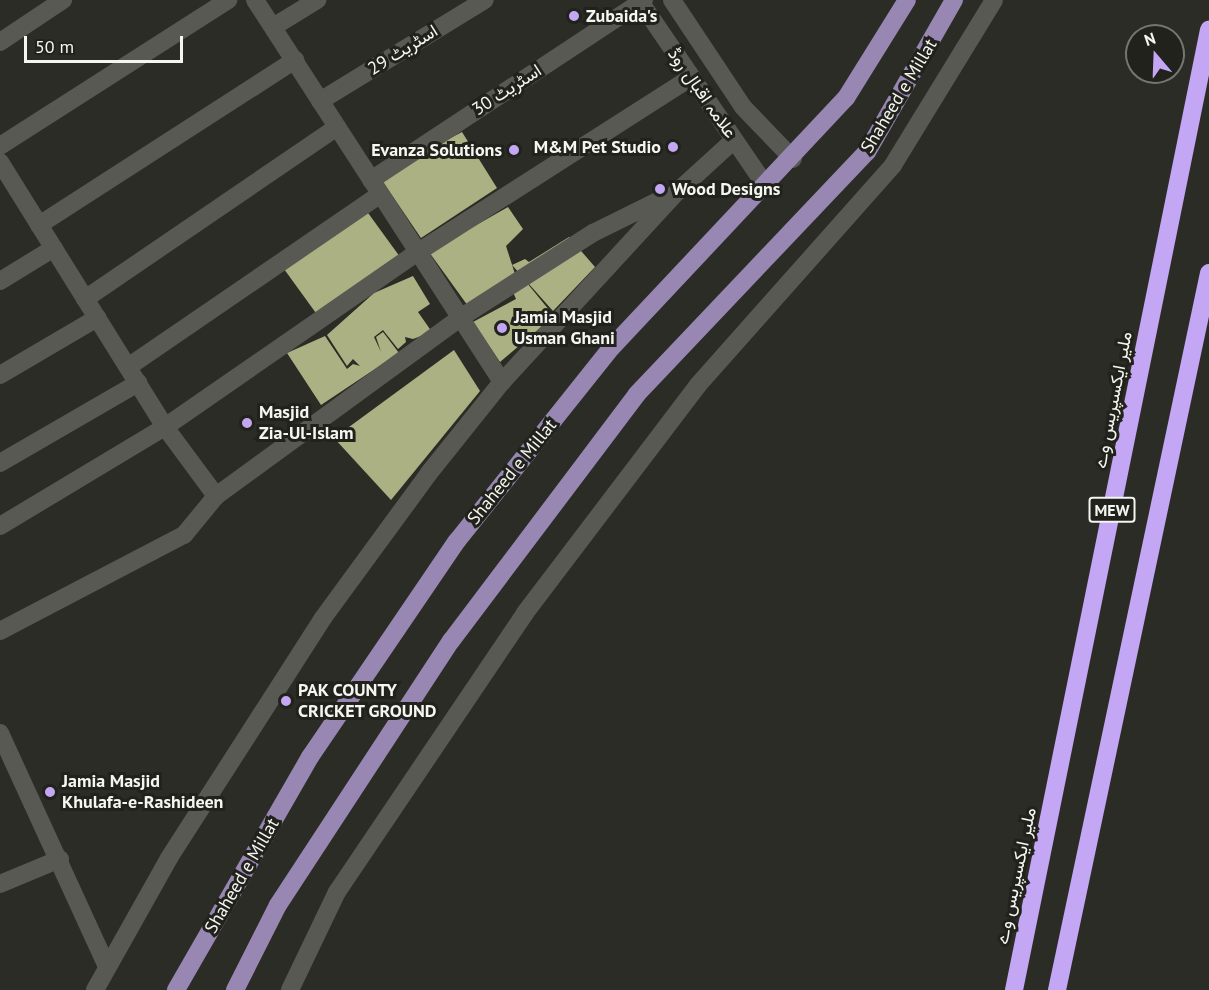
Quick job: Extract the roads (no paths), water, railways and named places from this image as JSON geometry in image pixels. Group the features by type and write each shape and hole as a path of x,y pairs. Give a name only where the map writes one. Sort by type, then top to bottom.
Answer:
{"highway":[{"name":"ملیر ایکسپریس وے","path":"1014,990 1209,30"},
{"name":"MEW","path":"1057,990 1209,273"}],"main road":[{"name":"Shaheed e Millat","path":"176,990 310,757 457,541 612,347 793,159 846,98 907,0"},
{"name":"Shaheed e Millat","path":"235,990 278,905 451,641 638,394 867,152 954,0"}],"street":[{"path":"0,42 63,0"},
{"path":"0,146 228,0"},
{"path":"255,0 502,382"},
{"path":"273,27 317,0"},
{"name":"اسٹریٹ 29","path":"320,101 485,0"},
{"name":"علامہ اقبال روڈ","path":"672,0 743,107 793,159"},
{"path":"290,990 337,892 525,614 698,385 893,165 994,0"},
{"name":"علامہ اقبال روڈ","path":"641,1 690,78 766,186"},
{"name":"اسٹریٹ 30","path":"128,367 375,188 641,1"},
{"path":"39,225 295,60"},
{"path":"0,526 165,427 418,252 690,78"},
{"path":"723,124 743,107"},
{"path":"85,299 337,127"},
{"path":"95,990 106,965 322,618 429,473 502,382 676,192 734,140"},
{"path":"0,162 5,182 39,225 165,427 216,496"},
{"path":"0,631 184,535 216,496 460,318 593,233 676,192"},
{"path":"0,281 54,248"},
{"path":"0,375 97,318"},
{"path":"0,463 138,383"},
{"path":"0,733 60,859 106,965"},
{"path":"0,884 60,859"}],"place":[{"name":"Zubaida's","path":"574,16"},
{"name":"M&M Pet Studio","path":"673,147"},
{"name":"Evanza Solutions","path":"514,150"},
{"name":"Wood Designs","path":"660,189"},
{"name":"Jamia Masjid Usman Ghani","path":"502,328"},
{"name":"Masjid Zia-Ul-Islam","path":"247,423"},
{"name":"PAK COUNTY CRICKET GROUND","path":"286,701"},
{"name":"Jamia Masjid Khulafa-e-Rashideen","path":"50,792"}]}
